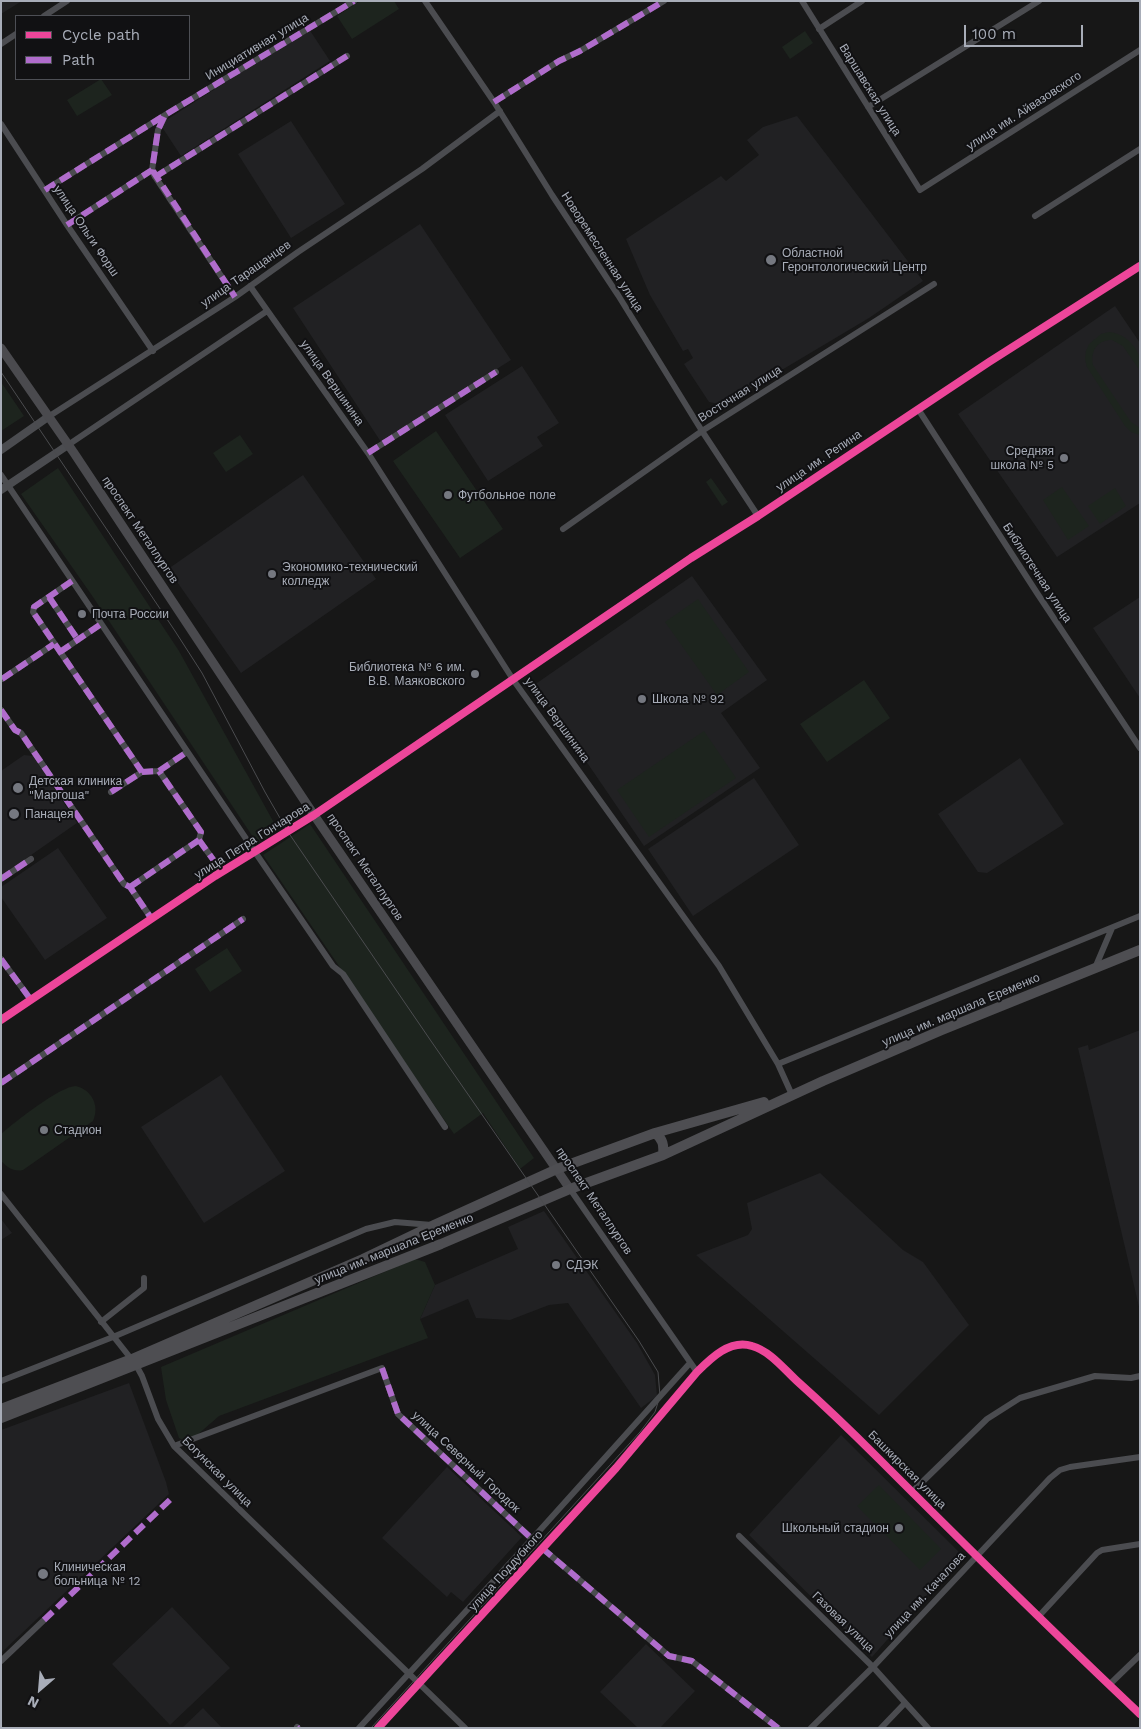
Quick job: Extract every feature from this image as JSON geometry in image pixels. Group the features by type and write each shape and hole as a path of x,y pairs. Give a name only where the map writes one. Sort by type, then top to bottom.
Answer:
{"highway":[{"name":"улица им. маршала Еременко","path":"1,1409 134,1362 441,1244 570,1188 663,1154 792,1095 942,1030 1140,950"},
{"name":"улица им. маршала Еременко","path":"1,1418 134,1362 557,1169 655,1133 792,1095"},
{"path":"655,1133 661,1138 664,1146 663,1154"},
{"path":"434,1225 432,1233 441,1244"}],"main road":[{"name":"проспект Металлургов","path":"1,348 68,445 314,815 570,1188"}],"street":[{"path":"46,15 68,1"},
{"name":"Инициативная улица","path":"44,190 354,1"},
{"name":"Новоремесленная улица","path":"425,1 500,111 702,431 758,516"},
{"path":"494,102 559,61 580,51 664,1"},
{"name":"Варшавская улица","path":"802,1 920,190"},
{"path":"819,29 862,1"},
{"path":"868,107 1039,1"},
{"path":"1,44 15,35"},
{"name":"улица им. Айвазовского","path":"920,190 1140,50"},
{"path":"155,177 347,56"},
{"name":"улица Таращанцев","path":"1,450 235,297 422,169 500,111"},
{"path":"165,115 158,130 152,170 235,297"},
{"name":"улица Ольги Форш","path":"1,124 67,225 153,350"},
{"path":"1035,216 1140,149"},
{"path":"67,225 152,170"},
{"name":"улица им. Репина","path":"514,680 691,558 1140,266"},
{"name":"Восточная улица","path":"564,529 702,431 934,284"},
{"name":"улица Вершинина","path":"250,286 368,453 514,680 719,966 778,1064 792,1095"},
{"path":"5,488 267,312"},
{"path":"368,453 496,372"},
{"name":"Библиотечная улица","path":"918,409 1140,748"},
{"path":"1,475 5,488 72,581 333,966 343,974 445,1127"},
{"path":"72,581 34,607 34,612 142,772"},
{"path":"49,597 78,640"},
{"path":"60,652 101,624"},
{"path":"2,679 54,644"},
{"name":"улица Петра Гончарова","path":"1,1020 222,872 314,815 514,680"},
{"path":"1,710 15,730 21,733 27,741 124,884 130,887 152,918"},
{"path":"111,792 142,772 159,771 187,752"},
{"path":"130,887 199,840 201,832 159,771"},
{"path":"199,840 222,872"},
{"path":"1,879 31,860"},
{"path":"778,1064 1140,916"},
{"path":"1,1084 243,919"},
{"path":"1095,968 1112,928"},
{"path":"1,958 31,1000"},
{"name":"проспект Металлургов","path":"570,1188 696,1372"},
{"name":"Богунская улица","path":"1,1194 134,1362 142,1376 158,1420 174,1446 465,1728"},
{"path":"1,1381 113,1337 366,1229 395,1222 434,1225"},
{"path":"101,1322 144,1288 144,1278"},
{"name":"Башкирская улица","path":"648,1428 696,1372 722,1351 738,1345 751,1346 761,1350 840,1420 1140,1714"},
{"name":"улица Поддубного","path":"359,1728 690,1364"},
{"name":"улица Северный Городок","path":"174,1446 382,1368 398,1414 532,1539"},
{"path":"912,1492 987,1419 1020,1398 1095,1376 1131,1378 1140,1376"},
{"name":"улица Поддубного","path":"378,1728 616,1468 648,1428"},
{"name":"улица им. Качалова","path":"811,1728 873,1667 1050,1478 1060,1470 1070,1467 1140,1458"},
{"name":"Газовая улица","path":"739,1536 873,1667 928,1728"},
{"path":"1039,1616 1096,1553 1102,1550 1140,1544"},
{"path":"542,1548 669,1656 692,1661 778,1728"},
{"path":"1,1661 44,1620"},
{"path":"1110,1685 1140,1655"},
{"path":"881,1728 905,1703"}],"shaded area":[{"path":"1,1 22,1 1,14"},
{"path":"360,1 394,1 399,9 352,39 337,16"},
{"path":"309,29 330,61 181,156 160,124"},
{"path":"805,31 813,43 790,59 782,47"},
{"path":"99,80 102,80 112,95 77,116 67,100"},
{"name":"Областной Геронтологический Центр","path":"797,116 923,281 869,318 723,405 709,402 684,364 693,358 688,349 683,351 650,295 626,239 721,176 726,181 759,155 747,140 763,127"},
{"path":"291,121 345,204 291,238 238,154"},
{"path":"420,224 511,360 381,442 293,308"},
{"name":"Средняя школа № 5","path":"1115,306 1140,343 1140,503 1057,557 958,414"},
{"path":"1109,332 1123,336 1134,346 1140,357 1140,371 1123,346 1112,340 1107,340 1096,347 1092,360 1093,365 1131,422 1140,428 1140,435 1131,432 1125,426 1087,367 1085,359 1089,344 1101,334"},
{"path":"522,366 559,423 537,437 543,446 488,481 445,415"},
{"path":"1,382 24,416 1,431"},
{"name":"Футбольное поле","path":"436,431 503,529 460,558 393,461"},
{"path":"240,435 253,454 226,472 213,453"},
{"path":"58,468 179,651 278,830 257,843 93,597 21,494"},
{"name":"Экономико-технический колледж","path":"303,475 376,579 241,673 168,569"},
{"path":"711,478 728,502 722,506 706,482"},
{"path":"1062,487 1089,526 1068,540 1043,500"},
{"path":"1115,488 1126,506 1100,524 1088,506"},
{"name":"Школа № 92","path":"692,576 767,680 721,713 760,768 644,846 534,685"},
{"path":"1140,597 1140,698 1093,628"},
{"path":"698,599 749,672 717,695 665,622"},
{"path":"864,680 890,718 827,762 800,724"},
{"path":"704,731 736,778 649,837 617,790"},
{"path":"24,755 33,756 77,823 1,876 1,771"},
{"path":"1020,758 1064,824 987,873 978,872 938,814"},
{"path":"754,778 799,845 693,916 648,849"},
{"path":"310,824 534,1158 520,1169 483,1113 454,1134 263,855"},
{"path":"58,848 107,918 45,960 1,897 1,887"},
{"path":"227,948 242,971 210,992 195,969"},
{"path":"1140,1030 1140,1311 1078,1048 1088,1045 1089,1050"},
{"path":"221,1075 285,1171 204,1223 141,1127"},
{"name":"Стадион","path":"76,1086 86,1091 93,1099 96,1110 93,1121 23,1170 11,1169 6,1166 1,1161 1,1134 49,1098"},
{"path":"820,1173 903,1250 923,1262 969,1325 879,1415 696,1255 748,1235 752,1229 747,1203"},
{"path":"544,1211 637,1343 655,1375 657,1396 641,1408 568,1303 549,1305 510,1320 476,1318 468,1299 420,1319 435,1285 518,1249 508,1227"},
{"path":"1,1219 12,1233 1,1240"},
{"path":"415,1259 425,1262 435,1285 420,1319 428,1338 219,1416 188,1443 179,1438 166,1400 161,1367"},
{"name":"Клиническая больница № 12","path":"129,1383 169,1494 1,1653 1,1430"},
{"path":"841,1435 962,1555 872,1657 749,1535"},
{"path":"447,1467 522,1537 463,1602 451,1592 447,1597 382,1538"},
{"name":"Школьный стадион","path":"879,1485 941,1549 920,1570 857,1506"},
{"path":"172,1607 230,1668 170,1725 112,1664"},
{"path":"646,1644 695,1691 660,1728 638,1728 600,1692"},
{"path":"203,1708 222,1728 182,1728"}],"tram line":[{"path":"1,372 202,673 288,832 639,1341 658,1372 660,1396 655,1412 640,1432 371,1728"}],"marked path":[{"path":"45,190 354,1"},
{"path":"494,102 559,61 580,51 664,1"},
{"path":"155,177 347,56"},
{"path":"67,225 152,170 158,130 165,115"},
{"path":"153,171 235,297"},
{"path":"368,453 496,372"},
{"path":"72,581 34,607 33,612 142,772"},
{"path":"49,597 78,640"},
{"path":"60,652 101,624"},
{"path":"2,679 54,644"},
{"path":"1,710 15,730 21,733 124,884 130,887 151,918"},
{"path":"111,792 142,772 159,771 187,752"},
{"path":"130,887 199,840 201,832 159,771"},
{"path":"199,840 222,872"},
{"path":"1,879 31,859"},
{"path":"1,1083 243,919"},
{"path":"1,959 31,1000"},
{"path":"382,1368 398,1414 532,1539"},
{"path":"44,1620 174,1496"},
{"path":"542,1548 669,1656 692,1661 778,1728"}],"cycle path":[{"path":"1,1020 215,876 314,815 691,558 758,516 989,362 1140,266"},
{"path":"378,1728 616,1468 697,1372 722,1351 736,1345 759,1348 776,1361 849,1429 1009,1588 1140,1714"}],"place":[{"name":"Областной Геронтологический Центр","path":"771,260"},
{"name":"Средняя школа № 5","path":"1064,458"},
{"name":"Футбольное поле","path":"448,495"},
{"name":"Экономико-технический колледж","path":"272,574"},
{"name":"Почта России","path":"82,614"},
{"name":"Библиотека № 6 им. В.В. Маяковского","path":"475,674"},
{"name":"Школа № 92","path":"642,699"},
{"name":"Детская клиника \"Маргоша\"","path":"18,788"},
{"name":"Панацея","path":"14,814"},
{"name":"Стадион","path":"44,1130"},
{"name":"СДЭК","path":"556,1265"},
{"name":"Школьный стадион","path":"899,1528"},
{"name":"Клиническая больница № 12","path":"43,1574"}]}
